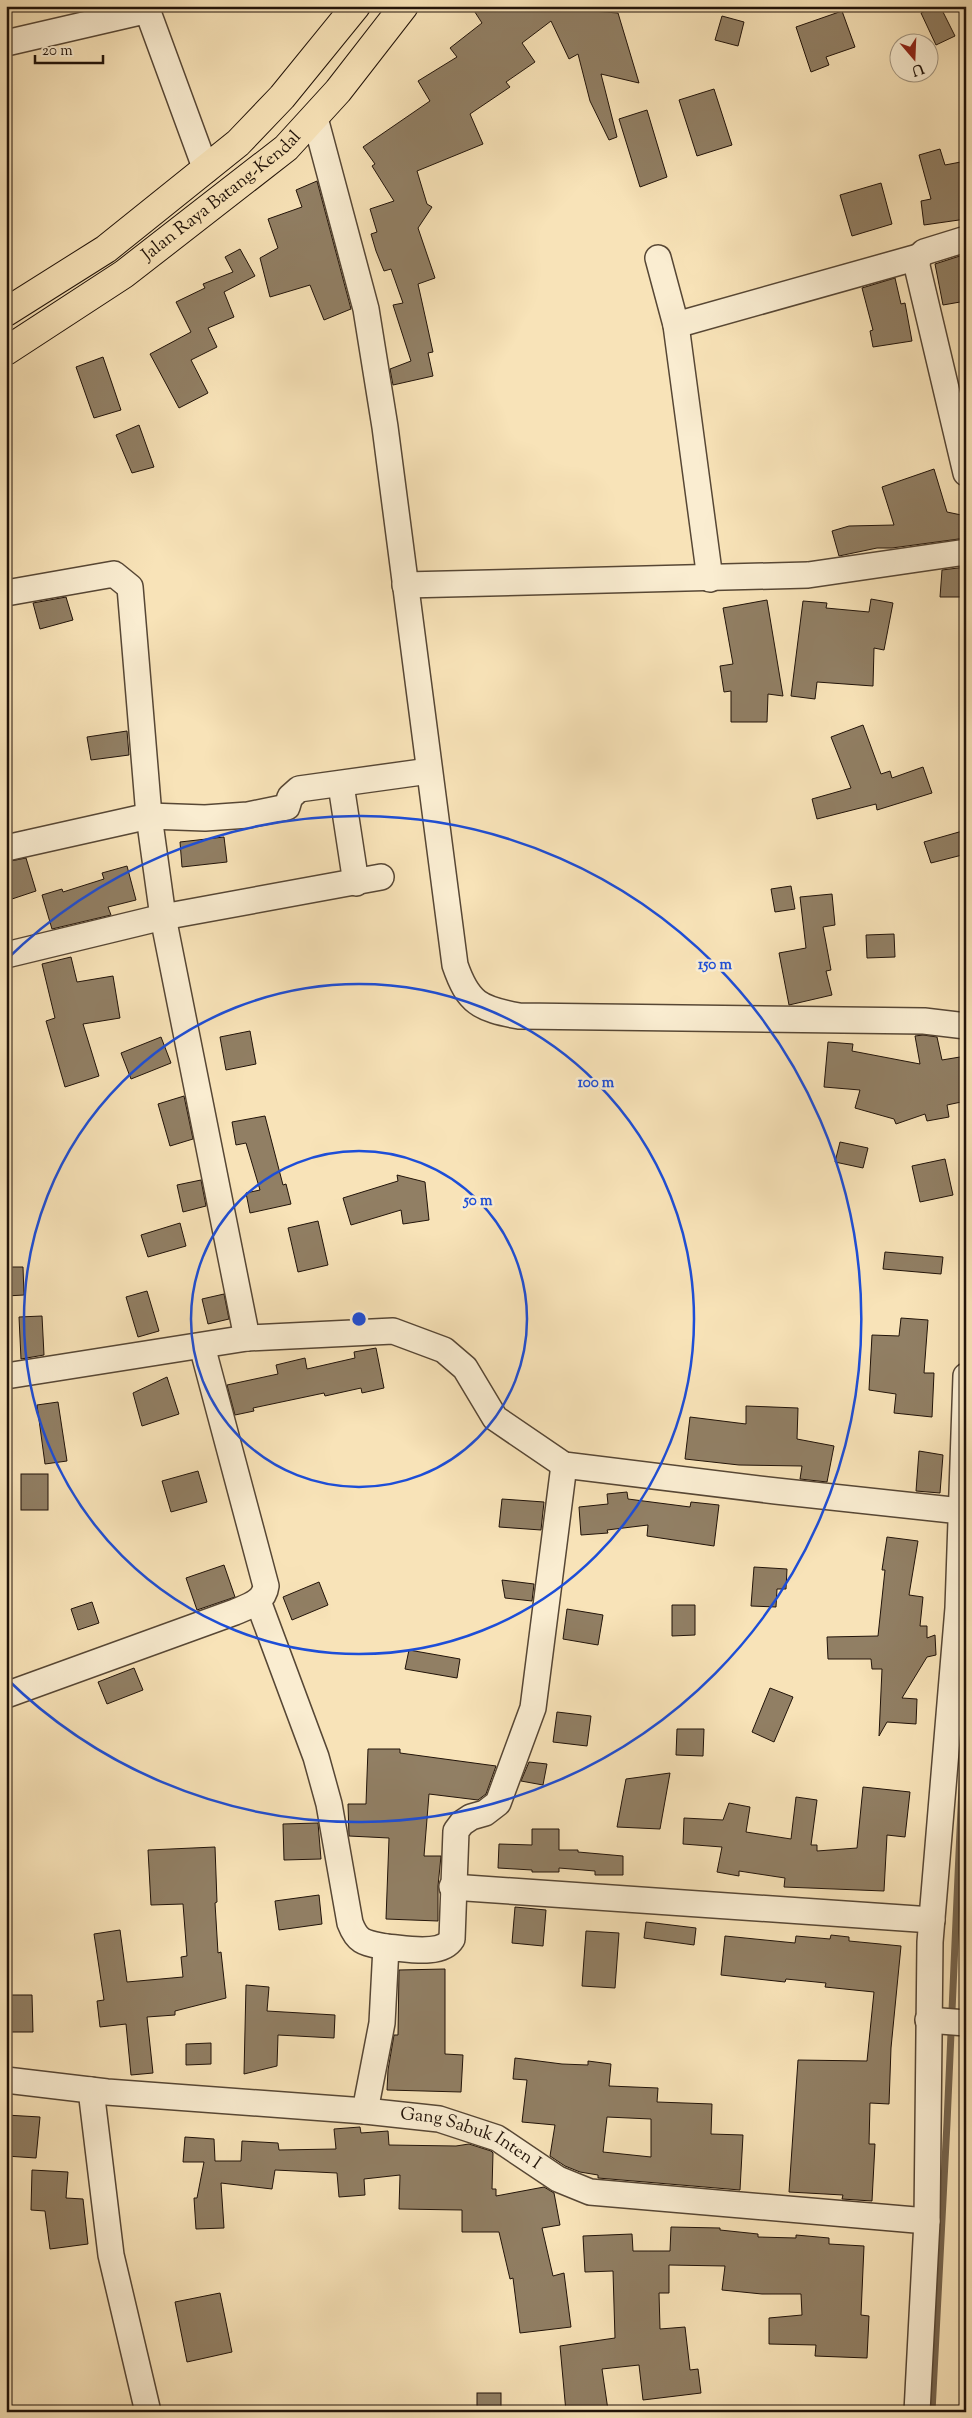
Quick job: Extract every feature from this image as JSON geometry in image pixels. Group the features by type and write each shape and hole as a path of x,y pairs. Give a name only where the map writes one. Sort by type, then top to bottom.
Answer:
{"highway":[{"name":"Jalan Raya Batang-Kendal","path":"6,312 106,249 206,170 238,142 282,97 356,6"},
{"name":"Jalan Raya Batang-Kendal","path":"6,350 124,274 286,148 315,118 374,47 404,6"}],"street":[{"path":"6,43 144,11 148,12 206,170"},
{"path":"315,118 366,309 384,427 455,965 462,986 469,997 497,1012 519,1016 924,1021 966,1026"},
{"path":"676,325 918,257 924,252 966,239"},
{"path":"918,257 917,266 966,473"},
{"path":"658,258 676,325 710,579"},
{"path":"405,585 710,579 808,575 966,552"},
{"path":"6,593 114,574 130,587 149,816 163,917 247,1338"},
{"path":"6,848 149,816 206,818 272,812 287,806 290,797 299,789 429,771"},
{"path":"340,784 356,883"},
{"path":"6,955 163,917 382,877"},
{"path":"6,1376 247,1338 393,1331 444,1350 465,1368 495,1418 564,1465 776,1492 961,1511"},
{"path":"6,1695 235,1612 258,1601 265,1593 266,1586 202,1346"},
{"path":"917,2412 927,2221 945,2021 932,1920 958,1608 966,1376"},
{"path":"258,1601 316,1757 329,1804 352,1928 362,1942 386,1947 436,1950 449,1944 452,1939 452,1887 456,1832 462,1823 471,1817 485,1813 498,1803 533,1708 564,1465"},
{"path":"452,1887 932,1920"},
{"path":"365,2110 382,2023 386,1947"},
{"name":"Gang Sabuk Inten I","path":"6,2080 91,2090 365,2110 439,2119 497,2138 558,2179 590,2192 927,2221"},
{"path":"91,2090 112,2256 148,2412"}],"building":[{"path":"471,6 590,6 592,11 618,13 639,83 601,74 617,137 609,140 590,101 578,54 569,59 551,21 522,43 535,62 506,82 510,87 470,114 483,144 417,171 427,204 432,207 418,228 435,278 418,284 433,352 428,353 433,376 393,385 390,369 411,361 393,305 403,303 391,269 384,271 376,251 371,234 377,232 370,209 394,201 372,166 375,164 363,147 430,101 418,81 457,57 450,48 482,23"},
{"path":"940,6 955,36 940,43 940,32 930,32 921,13"},
{"path":"842,11 855,47 826,57 829,65 811,72 796,27"},
{"path":"722,16 744,22 738,46 715,40"},
{"path":"714,89 732,145 697,156 679,100"},
{"path":"647,110 667,177 640,187 619,119"},
{"path":"940,149 945,165 966,161 966,219 924,225 921,201 931,199 919,155"},
{"path":"317,181 351,309 324,320 310,285 270,297 260,258 278,248 268,219 302,207 296,190"},
{"path":"881,183 892,224 852,236 840,195"},
{"path":"240,249 255,276 224,292 234,317 208,328 217,347 191,360 208,393 179,408 150,354 191,332 176,302 205,288 203,284 233,272 225,257"},
{"path":"966,254 966,301 943,305 935,264"},
{"path":"895,278 901,304 905,303 912,341 873,347 870,331 873,330 862,288"},
{"path":"103,357 121,410 94,418 76,367"},
{"path":"139,425 154,467 132,473 116,435"},
{"path":"934,469 947,512 966,516 966,538 892,548 877,548 839,556 832,531 849,526 894,525 882,487"},
{"path":"966,567 966,597 940,597 942,570"},
{"path":"66,597 73,620 40,629 33,603"},
{"path":"871,599 893,603 884,650 874,648 873,686 817,682 815,699 791,696 803,601 827,603 826,608 869,612"},
{"path":"767,600 783,696 768,694 767,722 731,722 731,691 724,692 720,666 733,664 723,608"},
{"path":"863,725 881,774 890,771 892,778 923,767 932,793 877,810 876,804 817,819 812,799 851,788 831,737"},
{"path":"127,731 129,755 91,760 87,737"},
{"path":"966,830 966,854 931,863 924,842"},
{"path":"224,837 227,862 182,867 180,842"},
{"path":"26,858 36,891 6,901 6,862"},
{"path":"127,866 136,900 108,907 111,915 52,929 42,895 62,889 63,892 104,879 102,873"},
{"path":"791,886 795,909 775,912 771,889"},
{"path":"832,894 835,925 823,927 831,970 826,971 832,995 789,1005 779,953 806,948 800,897"},
{"path":"894,934 895,957 867,958 866,935"},
{"path":"71,957 77,982 113,976 120,1018 83,1024 99,1076 65,1087 46,1021 55,1018 42,964"},
{"path":"250,1031 256,1064 226,1070 220,1037"},
{"path":"915,1036 937,1037 942,1060 966,1056 966,1101 947,1105 949,1117 927,1121 925,1114 896,1124 894,1119 855,1108 860,1090 824,1087 828,1042 853,1044 852,1051 920,1064"},
{"path":"161,1037 171,1063 131,1079 121,1053"},
{"path":"184,1096 193,1139 170,1146 158,1104"},
{"path":"265,1116 283,1185 286,1184 291,1204 250,1213 246,1193 260,1190 246,1143 236,1145 232,1122"},
{"path":"840,1142 868,1148 863,1168 835,1162"},
{"path":"945,1159 953,1195 920,1202 912,1166"},
{"path":"397,1175 425,1182 429,1220 403,1224 401,1210 351,1225 343,1198 398,1181"},
{"path":"201,1180 206,1206 183,1212 177,1185"},
{"path":"318,1221 328,1265 298,1272 288,1228"},
{"path":"180,1223 186,1246 148,1257 141,1235"},
{"path":"885,1252 943,1257 941,1274 883,1269"},
{"path":"6,1267 23,1267 24,1295 6,1296"},
{"path":"147,1291 159,1331 138,1337 126,1297"},
{"path":"224,1294 229,1319 208,1324 202,1299"},
{"path":"42,1316 44,1355 21,1359 19,1317"},
{"path":"901,1318 928,1320 924,1373 934,1373 932,1417 894,1413 896,1394 869,1390 872,1335 899,1336"},
{"path":"376,1348 384,1388 362,1393 361,1388 325,1396 324,1393 253,1408 254,1411 235,1415 227,1385 278,1374 276,1365 305,1358 307,1369 355,1358 354,1352"},
{"path":"167,1377 179,1414 142,1426 133,1393"},
{"path":"58,1402 67,1461 45,1464 37,1405"},
{"path":"746,1406 798,1408 797,1439 834,1446 827,1482 800,1479 802,1466 739,1465 685,1459 690,1417 746,1424"},
{"path":"919,1451 943,1455 940,1493 916,1491"},
{"path":"198,1471 207,1502 171,1512 162,1481"},
{"path":"21,1474 48,1474 48,1510 21,1510"},
{"path":"627,1492 628,1499 690,1507 691,1502 719,1505 714,1546 647,1536 648,1525 607,1530 608,1533 581,1535 579,1507 608,1504 607,1494"},
{"path":"502,1499 544,1502 541,1530 499,1527"},
{"path":"887,1537 918,1541 909,1595 923,1597 920,1626 927,1626 927,1638 935,1635 936,1655 927,1657 902,1698 917,1699 916,1724 887,1722 879,1736 882,1669 872,1669 871,1659 828,1659 827,1637 878,1636 885,1570 882,1570"},
{"path":"224,1565 235,1597 197,1610 186,1578"},
{"path":"754,1567 787,1569 786,1589 777,1589 776,1607 751,1606"},
{"path":"502,1580 534,1584 532,1601 505,1598"},
{"path":"319,1582 328,1605 292,1620 283,1597"},
{"path":"92,1602 99,1623 78,1630 71,1609"},
{"path":"672,1605 695,1605 695,1635 672,1636"},
{"path":"567,1609 603,1615 598,1645 563,1639"},
{"path":"409,1650 460,1659 457,1678 405,1669"},
{"path":"134,1668 143,1690 107,1704 98,1682"},
{"path":"770,1688 793,1697 774,1742 752,1732"},
{"path":"557,1712 591,1716 587,1746 553,1742"},
{"path":"677,1729 704,1729 703,1756 676,1755"},
{"path":"368,1749 400,1749 400,1753 496,1766 486,1794 478,1800 429,1794 424,1856 441,1856 438,1886 438,1921 386,1919 389,1838 349,1836 348,1804 366,1804"},
{"path":"529,1762 547,1764 543,1785 521,1781"},
{"path":"670,1773 660,1829 617,1827 626,1779"},
{"path":"863,1787 910,1792 905,1837 887,1835 884,1891 784,1887 785,1878 739,1871 739,1876 717,1872 722,1847 683,1844 684,1818 723,1820 729,1803 750,1807 746,1832 791,1839 796,1797 817,1800 811,1845 817,1845 817,1851 857,1848"},
{"path":"318,1823 321,1859 284,1860 283,1824"},
{"path":"532,1829 559,1829 559,1850 578,1850 578,1852 623,1856 623,1875 595,1875 595,1871 559,1868 559,1872 532,1872 532,1870 498,1868 499,1844 532,1845"},
{"path":"215,1847 217,1902 215,1903 218,1953 221,1952 226,1998 175,2011 175,2015 147,2017 153,2073 131,2075 126,2024 100,2027 97,2001 104,2000 94,1934 120,1930 127,1982 183,1977 181,1957 187,1956 183,1904 151,1905 148,1850"},
{"path":"319,1895 322,1924 279,1930 275,1901"},
{"path":"515,1907 546,1910 543,1946 512,1943"},
{"path":"646,1922 696,1928 694,1945 644,1938"},
{"path":"586,1931 619,1933 615,1988 582,1986"},
{"path":"831,1935 849,1937 849,1941 901,1946 891,2048 889,2104 870,2103 869,2144 875,2144 872,2201 842,2199 843,2195 789,2192 798,2060 867,2061 874,1992 825,1987 826,1983 786,1979 785,1982 721,1975 725,1936 795,1943 796,1936 830,1939"},
{"path":"445,1969 445,2054 463,2055 461,2092 387,2090 388,2070 394,2035 398,2035 399,1970"},
{"path":"246,1985 269,1987 267,2011 335,2015 334,2038 278,2035 277,2066 244,2074"},
{"path":"6,1995 32,1995 33,2032 6,2032"},
{"path":"211,2043 211,2064 186,2065 186,2044"},
{"path":"515,2058 562,2064 588,2065 588,2061 611,2064 609,2086 658,2088 657,2102 712,2104 711,2134 743,2135 740,2190 598,2178 598,2175 580,2172 565,2166 550,2156 555,2125 522,2122 527,2080 513,2079","holes":["607,2117 651,2119 651,2157 603,2152"]},
{"path":"6,2115 40,2117 36,2158 6,2156"},
{"path":"360,2127 361,2133 388,2131 389,2145 456,2146 469,2144 491,2151 493,2153 492,2189 496,2189 496,2196 544,2187 554,2193 560,2225 542,2228 553,2276 564,2273 571,2327 520,2333 513,2278 510,2279 499,2232 462,2232 462,2210 399,2209 400,2175 364,2179 365,2195 339,2197 337,2173 275,2170 272,2189 221,2183 224,2228 196,2229 194,2198 197,2198 204,2162 183,2162 185,2137 214,2139 215,2161 241,2161 242,2141 278,2143 279,2150 336,2149 334,2129"},
{"path":"32,2170 68,2172 66,2198 83,2199 88,2244 50,2249 45,2211 31,2210"},
{"path":"671,2227 720,2228 720,2230 758,2234 758,2237 796,2238 796,2235 829,2238 829,2244 864,2246 861,2315 869,2316 867,2358 815,2356 816,2345 769,2344 769,2318 802,2315 801,2294 762,2294 722,2290 725,2266 669,2265 669,2293 659,2293 660,2329 685,2327 690,2370 698,2369 701,2393 643,2400 639,2365 602,2369 608,2410 566,2412 560,2346 615,2338 613,2271 585,2272 583,2236 632,2234 633,2251 670,2251"},
{"path":"220,2293 232,2352 187,2362 175,2302"},
{"path":"477,2393 501,2393 501,2412 477,2412"}],"waterway":[{"path":"932,2412 966,1696"}]}
